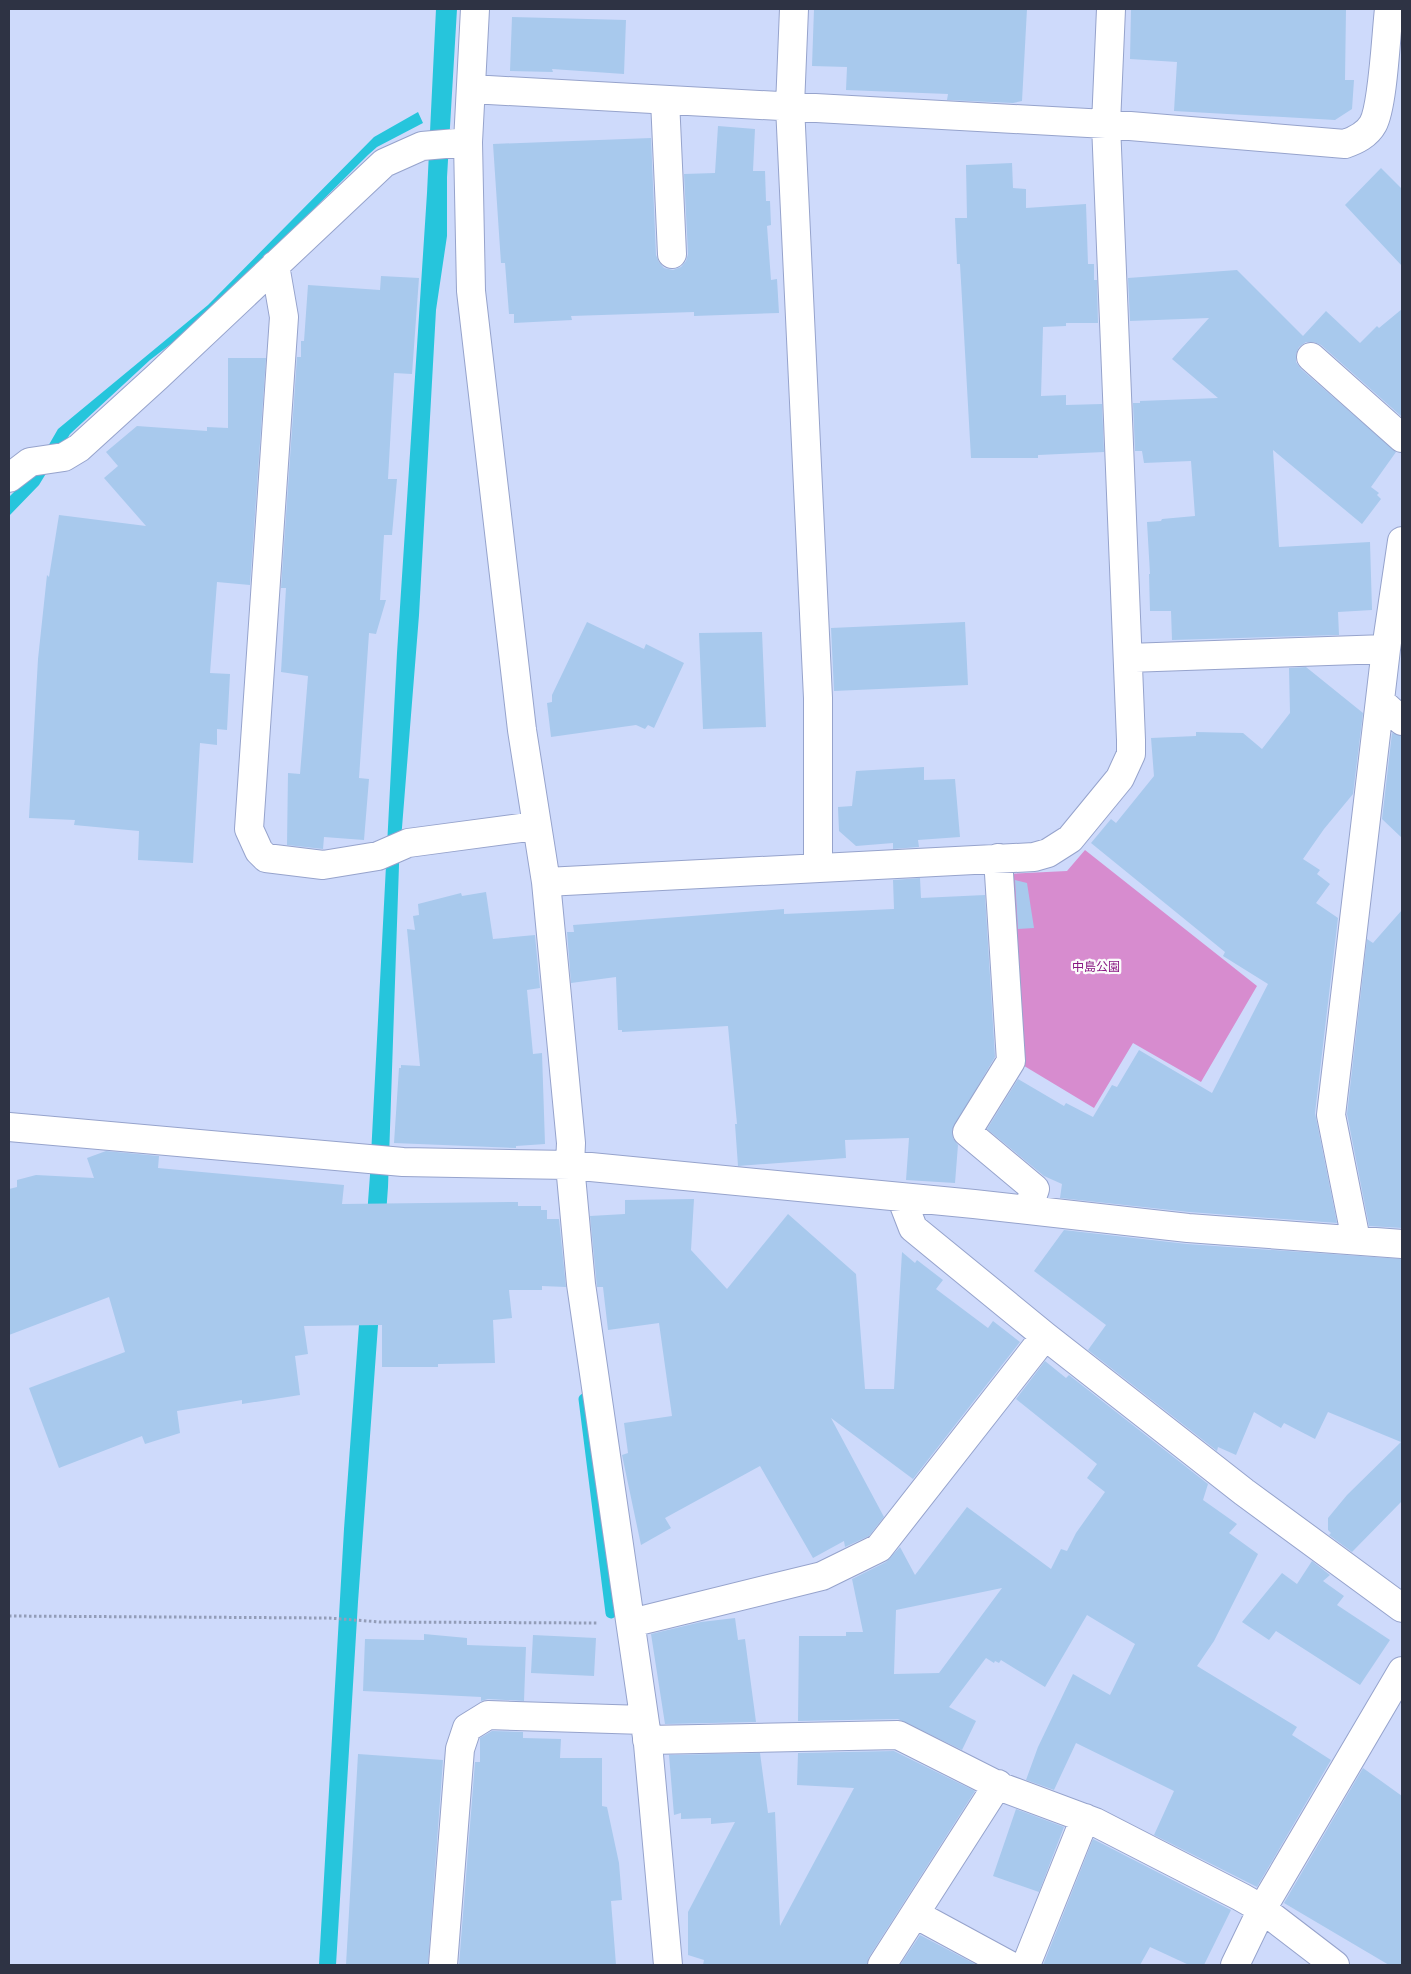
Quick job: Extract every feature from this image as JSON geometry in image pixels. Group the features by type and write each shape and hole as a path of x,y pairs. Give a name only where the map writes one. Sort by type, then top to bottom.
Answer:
{"street":[{"path":"476,9 468,142 471,291 522,730 546,882 571,1143 570,1165 581,1284 646,1730 668,1965"},
{"path":"794,9 790,106 818,698 818,867"},
{"path":"546,882 1034,856 1057,849 1070,839 1120,778 1131,754 1106,124 1111,9"},
{"path":"471,89 1106,124 1345,144 1360,138 1368,131 1378,112 1389,9"},
{"path":"665,100 672,254"},
{"path":"19,470 64,457 79,448 150,384 384,163 422,146 468,142"},
{"path":"275,265 284,316 249,830 259,851 266,858 323,865 378,856 408,843 536,826"},
{"path":"1311,357 1402,438"},
{"path":"1356,1240 1331,1115 1386,648 1402,541"},
{"path":"1128,658 1386,648"},
{"path":"1380,701 1402,721"},
{"path":"998,858 1011,1061 967,1132 1035,1189 1028,1209"},
{"path":"9,1127 403,1162 570,1165 1028,1209 1188,1228 1402,1244"},
{"path":"901,1197 913,1228 1044,1336 1244,1492 1402,1608"},
{"path":"631,1623 822,1576 879,1548 1044,1336"},
{"path":"1234,1965 1262,1909 1402,1671"},
{"path":"443,1965 460,1750 467,1728 488,1715 646,1730 898,1736 998,1784 1085,1818 1262,1909 1336,1965"},
{"path":"882,1965 998,1784"},
{"path":"1026,1965 1085,1818"},
{"path":"915,1914 1010,1965"}],"path":[{"path":"9,1616 329,1618 380,1622 631,1623"}],"green space":[{"name":"中島公園","path":"1085,850 1257,986 1201,1082 1133,1043 1094,1108 1016,1061 1007,874 1067,871"}],"water":[{"path":"436,9 457,9 447,177 447,236 436,310 419,615 399,865 388,1187 358,1602 336,1965 319,1965 344,1529 370,1175 397,653 427,193"},
{"path":"418,112 423,123 377,147 202,320 150,360 70,434 39,485 9,516 9,497 32,474 58,429 208,305 374,137"}],"building":[{"path":"814,9 1027,9 1022,101 1013,103 947,100 948,94 846,90 847,67 812,66"},
{"path":"1131,9 1346,9 1345,80 1354,80 1352,109 1335,120 1174,111 1177,62 1130,59"},
{"path":"512,17 626,20 624,74 552,69 553,72 510,71"},
{"path":"718,126 755,129 753,171 765,171 766,201 770,201 771,225 767,226 771,280 777,279 779,313 694,316 694,312 571,316 572,320 514,323 514,314 509,314 505,263 501,263 493,144 651,138 656,255 664,268 673,270 681,267 686,261 688,254 684,174 715,173"},
{"path":"1012,163 1013,188 1026,189 1026,208 1086,204 1088,264 1094,264 1094,280 1097,280 1098,323 1066,323 1066,326 1043,327 1041,396 1066,395 1066,405 1102,404 1104,452 1038,455 1038,458 971,458 960,264 957,264 955,218 967,218 966,165"},
{"path":"1381,168 1402,189 1402,266 1345,205"},
{"path":"1237,270 1303,336 1326,311 1360,343 1377,326 1379,328 1402,309 1402,417 1321,345 1314,342 1306,342 1299,347 1296,354 1296,362 1301,369 1396,452 1371,487 1379,493 1377,495 1381,499 1362,524 1273,450 1279,547 1370,542 1372,610 1338,612 1339,635 1172,640 1171,611 1150,611 1147,522 1195,516 1191,461 1144,463 1142,451 1135,451 1133,403 1140,403 1140,401 1218,398 1172,359 1209,318 1130,321 1128,278"},
{"path":"381,276 419,278 412,374 394,373 388,479 397,479 392,535 384,535 380,600 386,600 376,634 369,633 359,778 369,779 364,840 324,837 323,849 287,845 288,773 300,774 308,676 281,672 286,588 281,588 297,357 301,357 301,341 304,341 308,285 380,290"},
{"path":"228,358 266,358 250,585 217,582 210,673 230,674 227,730 217,729 217,745 200,743 193,863 138,860 139,831 74,825 75,820 29,818 38,659 47,575 49,577 59,515 146,526 104,478 118,466 106,452 137,426 207,431 207,427 228,428"},
{"path":"587,622 644,649 646,644 684,663 654,728 648,725 645,729 636,725 551,737 547,703 552,702 552,695"},
{"path":"965,622 968,685 834,691 831,628"},
{"path":"762,632 766,727 703,729 699,633"},
{"path":"1306,667 1363,713 1353,794 1324,829 1303,859 1320,870 1317,874 1330,884 1316,903 1338,918 1315,1113 1337,1223 1189,1212 1060,1198 1062,1184 1044,1176 987,1129 1018,1079 1064,1106 1066,1103 1093,1117 1112,1085 1117,1087 1139,1050 1212,1093 1268,984 1223,956 1225,952 1091,843 1111,819 1116,823 1154,776 1151,738 1196,736 1196,732 1243,733 1262,749 1290,713 1289,668"},
{"path":"1392,733 1402,736 1402,838 1382,819"},
{"path":"924,767 924,780 955,779 960,837 918,840 919,847 893,849 893,843 856,846 839,831 838,807 852,806 856,771"},
{"path":"920,878 921,898 985,895 995,1057 952,1130 953,1138 958,1145 955,1183 906,1180 909,1138 845,1140 846,1158 738,1166 735,1124 737,1124 728,1026 622,1032 622,1030 618,1030 616,977 571,983 567,932 574,932 573,925 784,909 784,914 894,909 893,880"},
{"path":"1015,880 1027,883 1034,928 1018,929"},
{"path":"486,892 493,939 535,935 540,988 527,990 533,1054 542,1053 545,1144 516,1146 516,1148 394,1143 399,1068 401,1068 401,1065 420,1066 407,929 415,930 413,916 419,915 418,904 461,893 462,896"},
{"path":"1402,910 1402,1228 1369,1226 1347,1114 1367,939 1373,943"},
{"path":"106,1151 159,1156 158,1168 344,1185 342,1204 518,1202 518,1206 541,1206 541,1210 547,1210 547,1219 559,1219 566,1287 542,1286 542,1290 509,1290 512,1318 493,1320 495,1363 438,1364 438,1367 382,1367 382,1325 304,1326 308,1354 295,1356 300,1395 242,1404 242,1400 177,1411 180,1433 145,1444 142,1436 59,1468 29,1388 125,1352 109,1297 9,1335 9,1189 17,1187 17,1180 36,1175 94,1178 87,1158"},
{"path":"694,1199 691,1250 727,1289 788,1214 856,1274 865,1389 894,1389 902,1252 915,1263 917,1260 943,1280 936,1289 988,1328 993,1321 1020,1342 913,1479 831,1418 884,1517 869,1536 845,1547 844,1541 813,1558 760,1466 665,1518 671,1528 641,1545 622,1455 628,1453 624,1423 672,1416 659,1323 608,1330 603,1287 597,1287 590,1216 625,1214 625,1200"},
{"path":"1064,1230 1187,1244 1402,1259 1402,1501 1352,1552 1329,1535 1331,1533 1328,1530 1328,1518 1347,1495 1401,1442 1328,1412 1315,1439 1284,1423 1281,1428 1254,1412 1236,1455 1218,1447 1217,1451 1088,1350 1106,1325 1034,1271"},
{"path":"1045,1361 1066,1378 1069,1375 1208,1484 1203,1500 1237,1524 1229,1533 1258,1554 1214,1641 1197,1666 1297,1727 1292,1735 1331,1760 1257,1887 1154,1835 1174,1791 1076,1743 1054,1790 1026,1780 1038,1747 1073,1674 1110,1695 1135,1644 1087,1615 1045,1687 1001,1660 999,1663 995,1661 994,1663 986,1658 949,1707 976,1721 962,1750 898,1719 798,1721 799,1636 846,1636 846,1632 863,1632 852,1579 886,1562 900,1547 915,1575 967,1507 1051,1569 1061,1549 1067,1551 1076,1533 1105,1492 1087,1478 1097,1464 1016,1399","holes":["1002,1588 939,1673 894,1674 896,1610"]},
{"path":"1312,1561 1330,1575 1323,1581 1344,1596 1337,1605 1390,1640 1360,1685 1276,1631 1269,1640 1242,1622 1282,1573 1297,1584"},
{"path":"735,1618 738,1640 745,1639 756,1722 665,1724 651,1634 701,1622"},
{"path":"424,1634 467,1638 467,1645 526,1647 524,1701 488,1699 481,1701 481,1697 363,1691 365,1639 424,1640"},
{"path":"533,1635 596,1638 594,1676 531,1673"},
{"path":"492,1731 523,1732 523,1738 561,1739 560,1758 602,1758 602,1806 607,1807 619,1863 622,1900 611,1901 616,1965 459,1965 475,1762 480,1762 480,1738"},
{"path":"894,1751 975,1791 869,1957 867,1965 703,1965 704,1960 688,1955 688,1912 735,1822 711,1824 711,1818 681,1819 681,1813 674,1815 669,1755 760,1753 768,1813 775,1812 780,1926 854,1788 797,1785 798,1753"},
{"path":"358,1754 443,1760 428,1965 346,1965"},
{"path":"1363,1768 1402,1796 1402,1965 1389,1965 1284,1903"},
{"path":"1016,1809 1064,1827 1039,1892 993,1876"},
{"path":"1093,1839 1231,1910 1204,1965 1189,1965 1150,1947 1140,1965 1043,1965"},
{"path":"920,1935 977,1965 900,1965"}],"waterway":[{"path":"584,1399 611,1613"}]}
